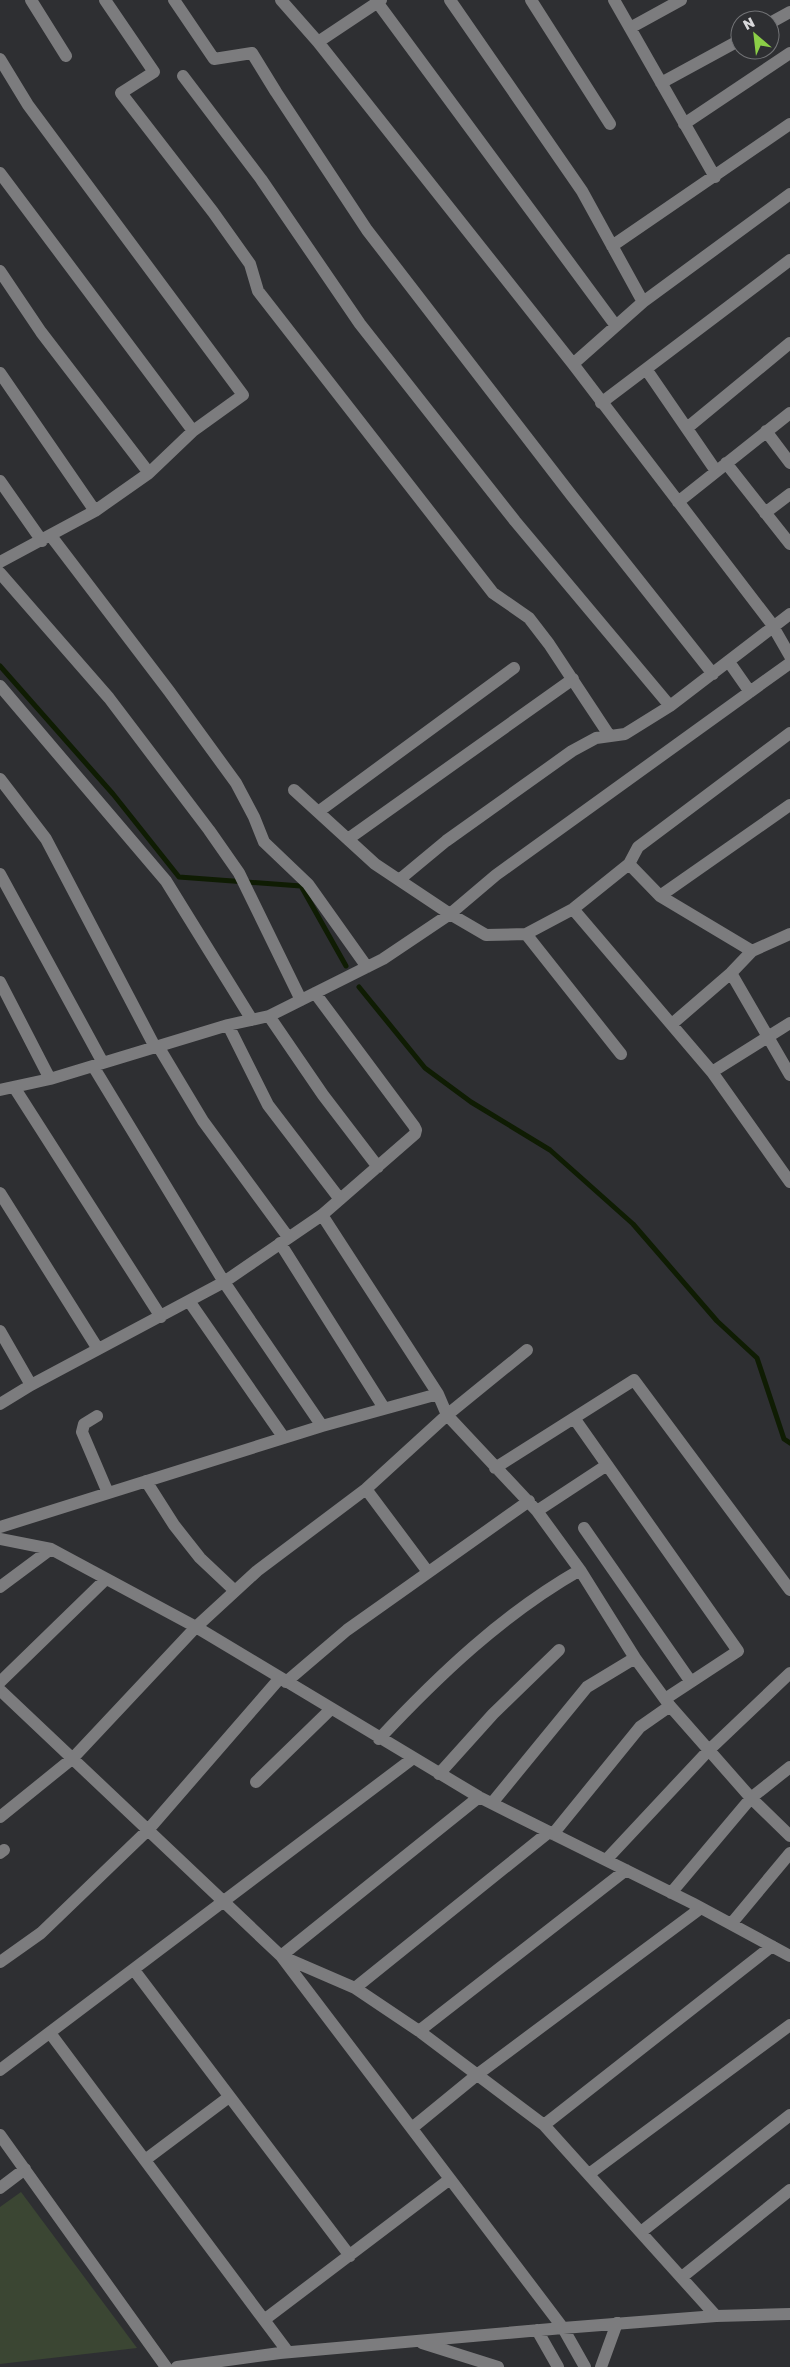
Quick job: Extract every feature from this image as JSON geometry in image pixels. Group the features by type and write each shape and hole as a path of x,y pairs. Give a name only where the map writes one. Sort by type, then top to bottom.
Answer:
{"street":[{"path":"31,0 66,56"},
{"path":"105,0 154,72 121,93 213,212 250,264 258,291 493,593 529,618 573,679 609,735"},
{"path":"174,0 214,59 252,53 367,230 572,496 713,674"},
{"path":"281,0 318,42 573,364 774,627 790,656"},
{"path":"450,0 582,191 643,302"},
{"path":"531,0 610,124"},
{"path":"614,0 714,177"},
{"path":"630,28 681,0"},
{"path":"318,42 379,1 616,326"},
{"path":"661,83 730,45"},
{"path":"684,124 790,53"},
{"path":"0,59 28,105 243,395 192,431 149,473 95,511 0,562"},
{"path":"182,76 261,179 366,331 515,521 670,706"},
{"path":"612,246 790,124"},
{"path":"0,173 192,431"},
{"path":"573,364 643,302 790,194"},
{"path":"601,403 790,260"},
{"path":"0,271 41,332 149,473"},
{"path":"687,428 790,343"},
{"path":"646,369 716,471"},
{"path":"0,373 95,511"},
{"path":"678,502 790,413"},
{"path":"766,431 790,463"},
{"path":"726,463 790,544"},
{"path":"0,481 169,691 236,783 254,817 264,842 308,884 368,967"},
{"path":"766,513 790,494"},
{"path":"0,572 109,698 239,873 300,1000"},
{"path":"399,880 446,841 572,751 596,738 625,734 670,706 790,614"},
{"path":"729,662 750,692"},
{"path":"0,1090 50,1079 228,1025 269,1016 368,967 450,914 496,875 790,663"},
{"path":"318,812 514,668"},
{"path":"348,839 573,679"},
{"path":"0,686 166,880 252,1020"},
{"path":"294,790 375,864 450,914 486,935 526,934 573,909 628,864 638,847 790,733"},
{"path":"0,779 46,839 157,1047 202,1121 284,1240 384,1408"},
{"path":"660,896 790,804"},
{"path":"628,864 660,896 752,951"},
{"path":"0,874 98,1064 224,1282 322,1426"},
{"path":"573,909 712,1072 790,1182"},
{"path":"526,934 621,1054"},
{"path":"672,1024 731,973 752,951 790,934"},
{"path":"731,973 790,1075"},
{"path":"0,982 50,1079"},
{"path":"0,1404 31,1385 224,1282 322,1215 339,1198 415,1134 416,1130 315,993"},
{"path":"269,1016 323,1095 378,1167"},
{"path":"712,1072 790,1023"},
{"path":"228,1025 268,1105 339,1198"},
{"path":"14,1087 161,1317"},
{"path":"0,1193 98,1350"},
{"path":"322,1215 438,1394 447,1415 495,1468 533,1506 580,1570 636,1658 668,1702 751,1798 790,1836"},
{"path":"189,1301 284,1438"},
{"path":"0,1331 31,1385"},
{"path":"0,1817 73,1758 196,1628 257,1571 366,1489 447,1415 527,1350"},
{"path":"495,1468 634,1380 790,1590"},
{"path":"0,1527 322,1426 438,1394"},
{"path":"97,1416 84,1424 82,1432 108,1493"},
{"path":"355,1988 551,1833 640,1727 691,1682 738,1651 574,1418"},
{"path":"0,1962 41,1933 148,1830 283,1680 347,1630 428,1572 533,1506 607,1465"},
{"path":"146,1481 174,1525 200,1558 235,1591"},
{"path":"366,1489 428,1572"},
{"path":"584,1528 691,1682"},
{"path":"0,1539 51,1549 196,1628 412,1759 479,1797 789,1954"},
{"path":"0,1587 51,1549"},
{"path":"379,1739 430,1684 514,1613 546,1589 580,1570"},
{"path":"0,1682 106,1579"},
{"path":"439,1774 493,1714 559,1650"},
{"path":"492,1803 587,1687 636,1658"},
{"path":"606,1860 708,1750 790,1673"},
{"path":"0,1690 281,1956 563,2328 586,2367"},
{"path":"256,1782 330,1709"},
{"path":"0,2070 412,1759"},
{"path":"671,1893 751,1798 790,1766"},
{"path":"281,1956 479,1797"},
{"path":"731,1924 790,1853"},
{"path":"419,2031 626,1870"},
{"path":"412,2128 478,2074 701,1908"},
{"path":"544,2125 772,1946"},
{"path":"281,1956 355,1988 419,2031 544,2125 682,2276 716,2316"},
{"path":"134,1970 350,2256"},
{"path":"589,2174 790,2025"},
{"path":"50,2033 288,2352"},
{"path":"145,2160 229,2097"},
{"path":"641,2232 790,2115"},
{"path":"0,2135 166,2367"},
{"path":"0,2188 25,2169"},
{"path":"264,2320 450,2179"},
{"path":"682,2276 790,2190"},
{"path":"178,2367 288,2352 537,2330 716,2316 784,2315 790,2306"},
{"path":"601,2367 617,2324"},
{"path":"537,2330 558,2367"},
{"path":"415,2341 498,2367"}],"green space":[{"path":"21,2192 137,2348 0,2364 0,2207"}],"waterway":[{"path":"0,666 113,794 179,877 301,886 346,966"},
{"path":"359,987 425,1068 471,1102 550,1150 633,1224 717,1321 757,1358 784,1439 790,1443"}]}
